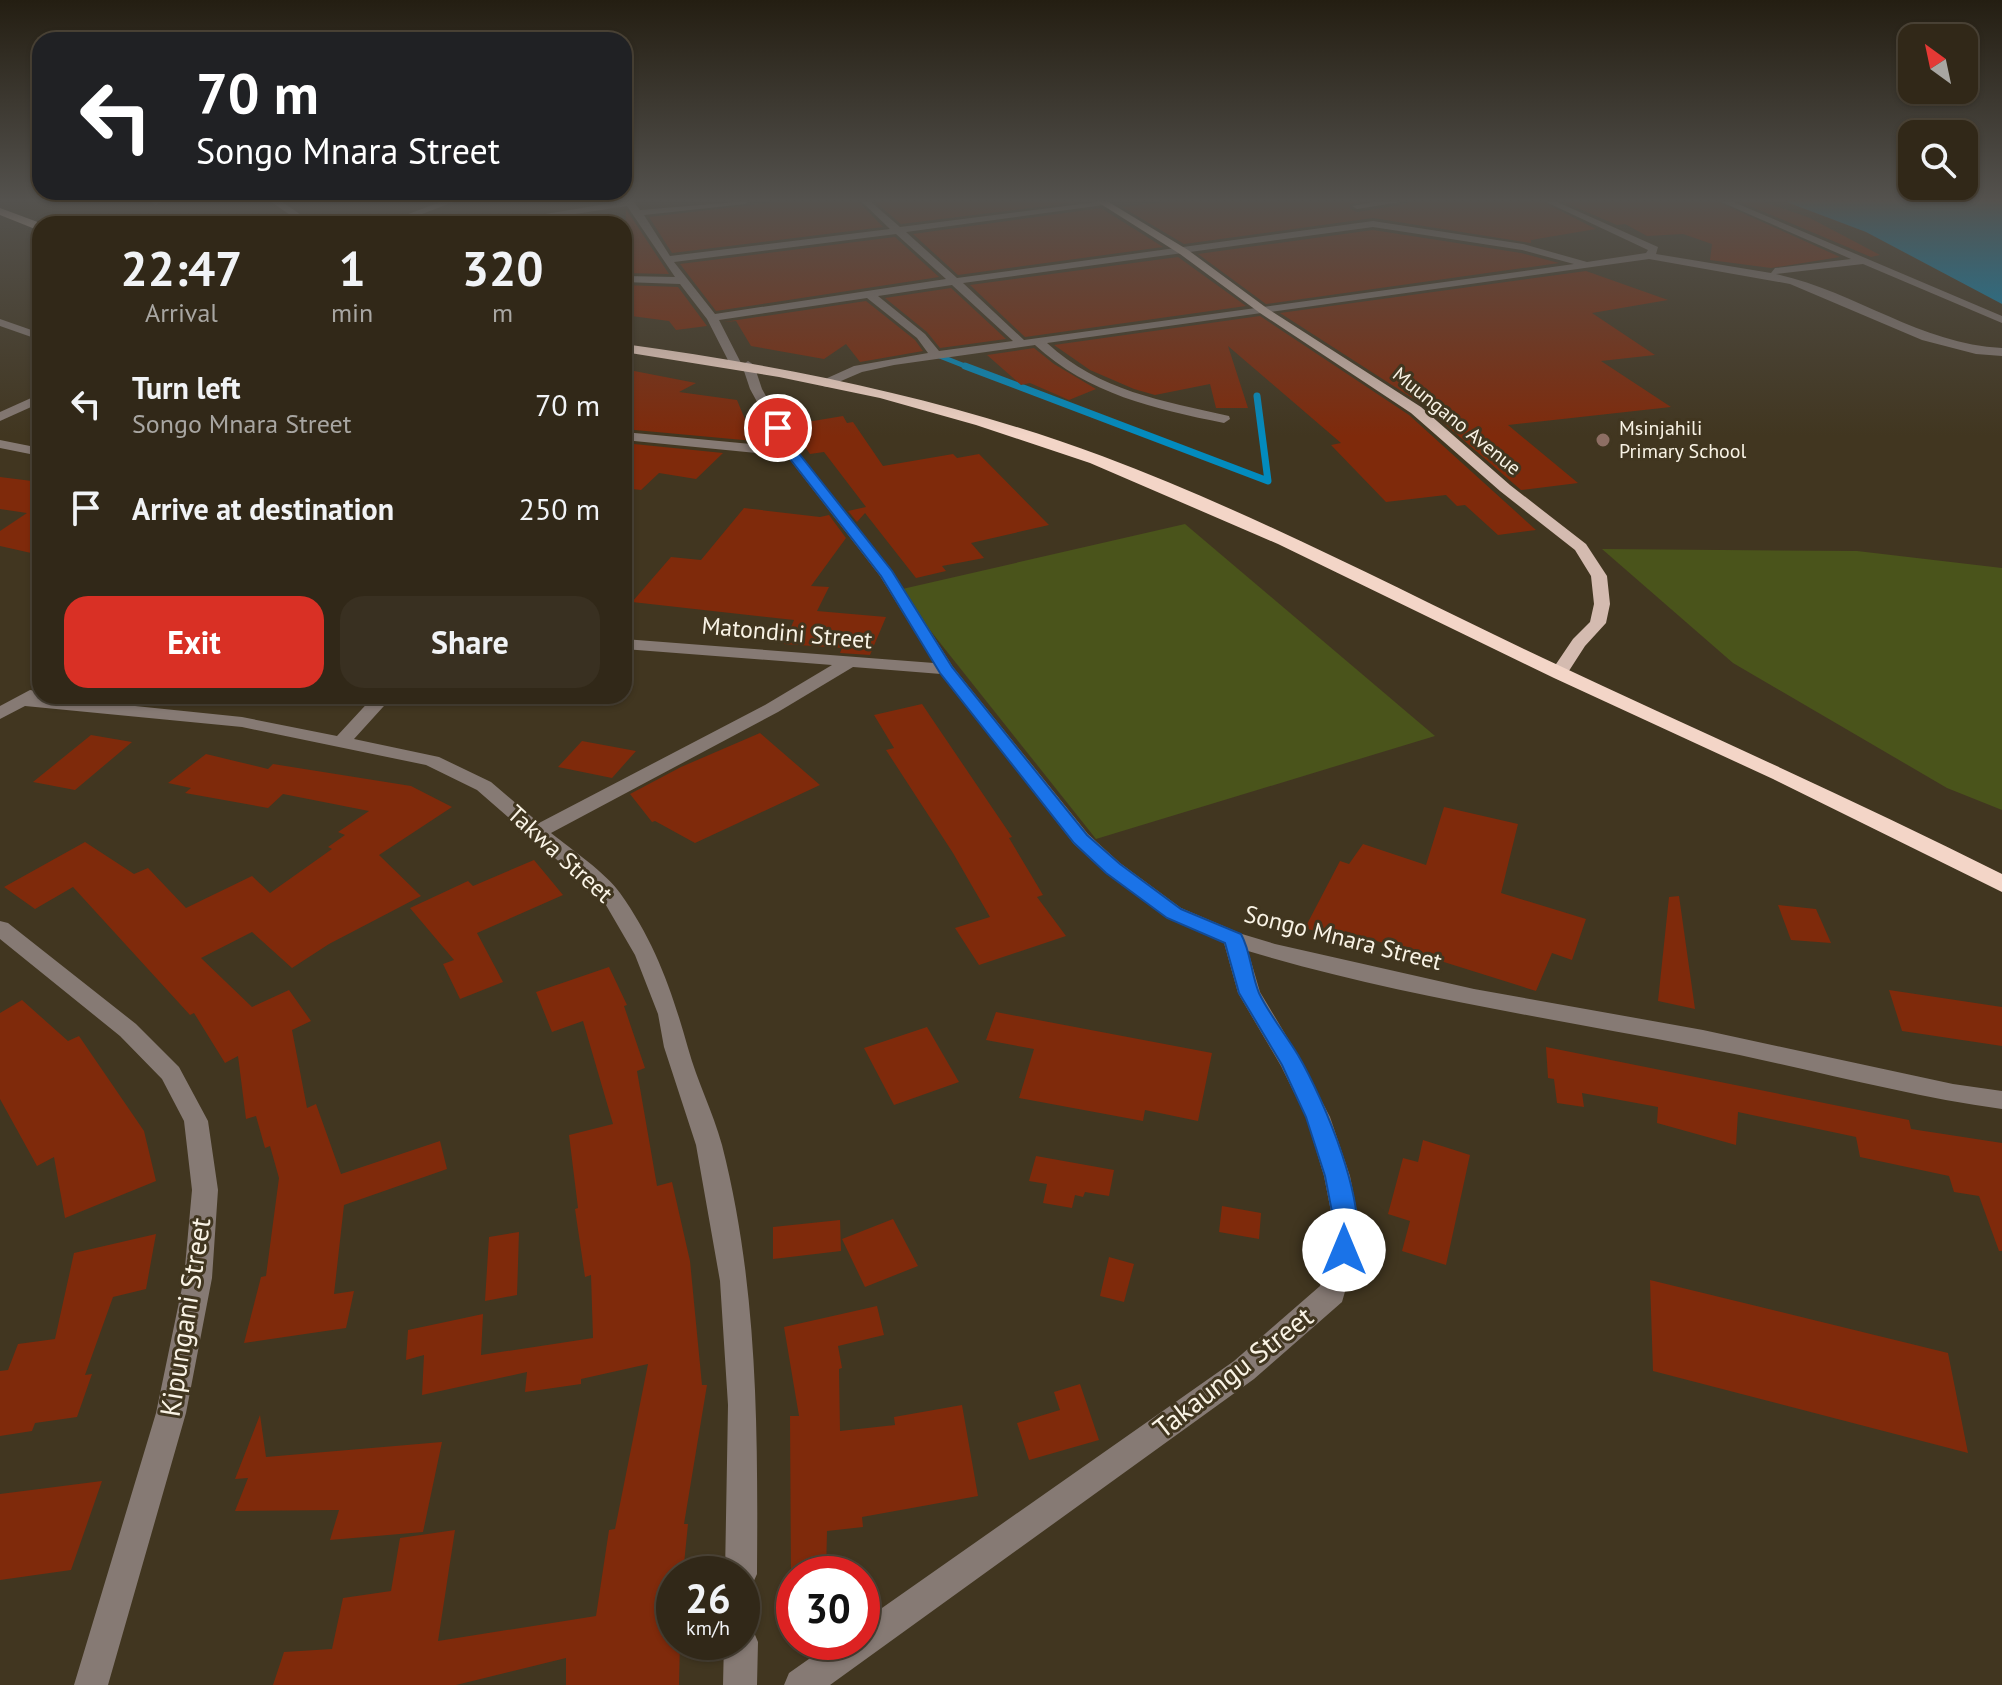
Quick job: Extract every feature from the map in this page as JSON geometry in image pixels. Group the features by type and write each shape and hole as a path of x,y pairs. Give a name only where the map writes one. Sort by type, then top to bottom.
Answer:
{"highway":[{"path":"632,349 742,364 827,383 973,419 1112,467 1211,507 1559,673 1783,775 2002,884"}],"main road":[{"name":"Muungano Avenue","path":"1221,280 1416,410 1505,488 1581,547 1599,576 1602,604 1598,623 1579,643 1559,673"}],"street":[{"path":"643,280 684,281"},
{"path":"951,280 1021,343"},
{"path":"712,318 969,280"},
{"path":"827,383 858,369 936,355 1486,280"},
{"path":"1784,280 1925,337 1980,351 2002,352"},
{"path":"1907,280 2002,320"},
{"name":"Songo Mnara Street","path":"684,281 742,364 791,452 887,574 946,669 1081,839 1113,868 1174,913 1234,939 1274,951 1474,997 1703,1039 1953,1093 2002,1100"},
{"path":"869,294 921,336 936,355"},
{"path":"0,322 32,334"},
{"path":"1038,341 1062,361 1113,390 1158,405 1224,419"},
{"path":"0,417 32,402"},
{"path":"632,437 791,452"},
{"path":"0,444 32,450"},
{"name":"Matondini Street","path":"632,645 946,669"},
{"path":"539,832 599,796 787,702 847,663"},
{"path":"0,714 31,694"},
{"name":"Takwa Street","path":"106,704 242,722 432,761 484,786 611,895 646,955 669,1014 676,1047 709,1145 734,1281 743,1405 741,1556"},
{"path":"341,742 377,704"},
{"name":"Kipungani Street","path":"0,928 128,1030 171,1073 196,1121 205,1190 198,1278 171,1413 91,1685"},
{"name":"Takaungu Street","path":"880,1629 1244,1370 1332,1293 1344,1250 1345,1217 1337,1176 1318,1117 1291,1063 1249,993 1234,939"},
{"path":"740,1685 741,1660"},
{"name":"Takaungu Street","path":"801,1685 836,1660"}],"green space":[{"path":"1185,524 1435,736 1096,839 898,590"},
{"path":"1602,549 1857,551 2002,568 2002,810 1947,788 1733,663"}],"water":[{"path":"1956,280 2002,280 2002,304"}],"building":[{"path":"692,280 922,280 716,311"},
{"path":"1010,280 1209,280 1246,306 1025,337 970,285"},
{"path":"1233,280 1440,280 1266,304"},
{"path":"1523,280 1610,280 1668,300 1592,313 1655,355 1601,361 1671,407 1508,425 1578,483 1521,490 1423,405 1280,313"},
{"path":"632,285 678,287 707,326 676,330 669,321 632,316"},
{"path":"951,288 1006,339 940,348 927,332 885,298"},
{"path":"866,301 915,340 923,351 860,362 846,344 824,359 751,346 736,321 724,322"},
{"path":"1260,316 1409,415 1536,530 1498,535 1465,505 1457,506 1446,495 1386,502 1331,445 1341,443 1228,346 1248,408 1216,408 1210,384 1155,395 1134,389 1090,370 1054,345"},
{"path":"1034,348 1096,389 1069,400 1030,383 1021,385 987,355"},
{"path":"632,371 696,383 679,392 737,400 754,441 632,430"},
{"path":"843,416 847,423 853,422 883,466 953,454 957,458 979,454 1049,525 971,543 984,558 942,566 946,571 916,578 865,513 857,522 848,511 866,507 824,452 810,454 789,425"},
{"path":"632,444 723,453 696,479 659,473 641,490 632,489"},
{"path":"0,477 32,481 32,553 0,546 0,531 27,513 0,509"},
{"path":"744,508 820,517 829,515 846,538 811,586 829,587 817,611 886,617 870,655 840,653 842,648 784,644 794,620 632,602 671,557 701,560"},
{"path":"922,704 1012,837 1009,838 1043,895 1037,897 1066,936 979,965 955,928 990,917 953,853 886,750 894,748 874,715"},
{"path":"760,733 820,785 695,843 652,822 630,794 681,767"},
{"path":"91,735 132,742 75,790 33,782"},
{"path":"582,741 636,751 612,778 558,767"},
{"path":"206,754 268,769 273,764 411,786 452,807 379,855 421,896 329,944 292,968 252,932 201,958 252,1007 289,990 311,1021 292,1030 307,1108 316,1104 341,1174 440,1141 447,1169 344,1205 334,1294 354,1291 346,1328 244,1343 261,1277 266,1276 279,1178 270,1146 265,1148 256,1116 246,1119 238,1056 225,1063 194,1013 190,1015 73,887 35,909 4,887 85,842 134,874 148,868 186,908 252,876 270,893 332,849 328,847 345,835 338,832 369,811 283,794 268,808 185,793 191,788 168,783"},
{"path":"1444,807 1518,824 1501,893 1586,919 1572,960 1552,953 1536,991 1345,931 1341,939 1305,928 1340,861 1349,864 1363,844 1426,865"},
{"path":"534,860 563,895 477,933 503,982 460,999 443,964 454,960 410,908 468,881 473,886"},
{"path":"1679,896 1695,1009 1658,1001 1669,897"},
{"path":"1778,905 1816,909 1831,943 1791,940"},
{"path":"609,967 627,1005 624,1006 645,1068 637,1071 657,1186 672,1182 690,1261 702,1385 707,1385 684,1524 688,1524 685,1556 656,1556 656,1660 680,1660 679,1685 566,1685 566,1658 456,1685 273,1685 284,1652 332,1649 343,1598 391,1591 400,1538 455,1530 438,1641 596,1616 609,1530 615,1529 648,1364 581,1379 581,1384 525,1392 527,1372 422,1395 424,1355 406,1360 408,1330 483,1314 481,1355 593,1338 591,1275 585,1277 569,1135 613,1124 583,1021 552,1032 536,992"},
{"path":"1889,990 2002,1007 2002,1046 1902,1031"},
{"path":"22,1000 68,1041 79,1036 144,1131 156,1181 65,1218 54,1157 37,1166 0,1099 0,1013"},
{"path":"996,1012 1212,1053 1198,1121 1145,1110 1143,1121 1019,1098 1034,1049 986,1040"},
{"path":"927,1027 959,1082 894,1105 864,1048"},
{"path":"1546,1047 1909,1120 1911,1129 2002,1143 2002,1251 1999,1251 1979,1196 1954,1192 1949,1176 1860,1157 1856,1137 1738,1112 1736,1145 1657,1123 1658,1107 1582,1093 1584,1107 1557,1103 1554,1079 1548,1078"},
{"path":"1423,1140 1470,1155 1446,1265 1402,1251 1410,1221 1388,1214 1403,1158 1418,1162"},
{"path":"1036,1156 1114,1170 1109,1196 1085,1192 1083,1197 1075,1195 1072,1208 1043,1203 1047,1184 1029,1181"},
{"path":"1222,1206 1261,1213 1259,1239 1219,1232"},
{"path":"893,1219 918,1266 865,1287 842,1239"},
{"path":"840,1220 841,1251 773,1259 773,1227"},
{"path":"519,1232 517,1295 485,1301 489,1237"},
{"path":"156,1234 146,1289 113,1297 85,1375 92,1374 77,1417 35,1423 32,1431 0,1436 0,1371 8,1370 18,1344 55,1339 74,1253"},
{"path":"1109,1257 1134,1264 1124,1302 1100,1296"},
{"path":"1650,1280 1948,1353 1968,1453 1653,1371"},
{"path":"877,1306 884,1335 838,1346 842,1368 839,1369 840,1431 895,1425 894,1417 962,1405 978,1496 862,1517 863,1527 827,1531 826,1556 791,1556 790,1416 799,1416 784,1327"},
{"path":"1080,1384 1099,1440 1029,1460 1017,1423 1060,1410 1054,1392"},
{"path":"260,1415 266,1457 442,1442 423,1532 330,1540 339,1510 235,1511 248,1478 235,1479"},
{"path":"102,1481 71,1570 0,1580 0,1494"}],"waterway":[{"path":"937,355 970,368"},
{"path":"965,366 1268,481 1257,396"}],"place":[{"name":"Msinjahili Primary School","path":"1603,440"}],"route":[{"path":"778,428 791,452 887,574 946,669 1081,839 1113,868 1174,913 1234,939 1249,993 1291,1063 1318,1117 1337,1176 1345,1217 1344,1250"}]}
